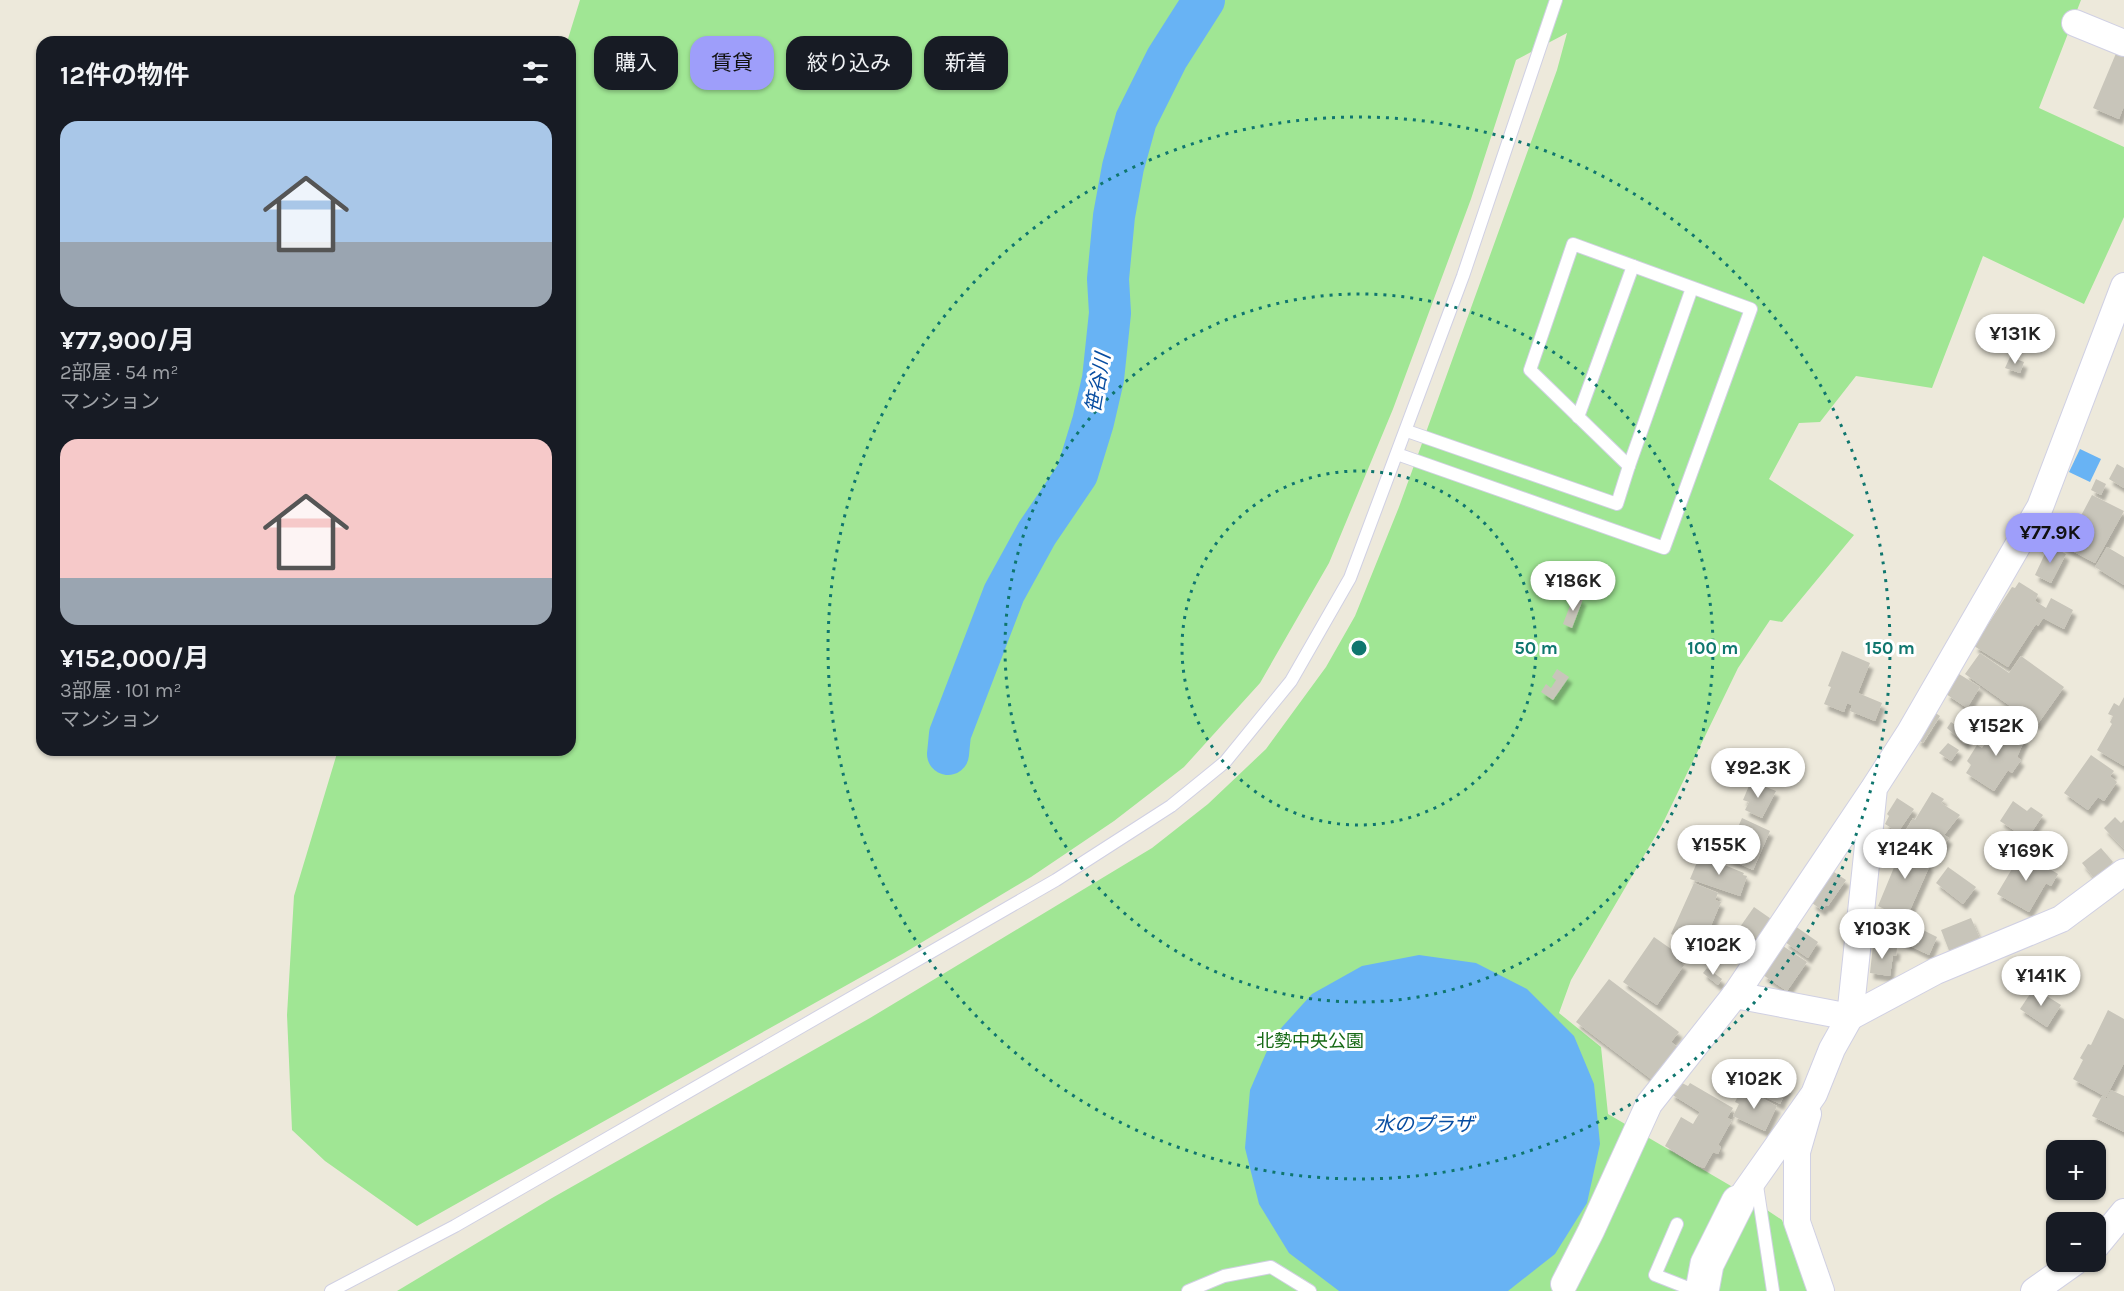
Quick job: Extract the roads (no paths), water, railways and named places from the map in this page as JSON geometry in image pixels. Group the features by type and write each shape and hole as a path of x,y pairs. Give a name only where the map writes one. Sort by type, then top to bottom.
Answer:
{"street":[{"path":"2075,23 2124,43"},
{"path":"1564,1289 1649,1104 1735,995 1874,788 1910,732 2040,507 2124,286"},
{"path":"1821,1291 1797,1222 1797,1152 1814,1094 1832,1049 1850,1017 1874,788"},
{"path":"1735,995 1850,1017 1936,971 2061,919 2124,872"},
{"path":"1702,1291 1707,1264 1738,1202 1814,1094"},
{"path":"2106,1234 2124,1212"},
{"path":"2034,1291 2061,1272"}],"lane":[{"path":"331,1291 455,1226 1056,880 1171,806 1225,762 1291,681 1350,578 1407,431 1467,265 1556,0"},
{"path":"1397,454 1664,548 1751,309 1573,243 1530,370 1629,466"},
{"path":"1578,417 1633,266"},
{"path":"1407,431 1617,504 1692,288"},
{"path":"1756,1175 1773,1291"},
{"path":"1677,1224 1655,1275 1696,1291"},
{"path":"1188,1291 1224,1276 1271,1267 1310,1291"}],"water":[{"path":"2080,449 2101,459 2090,482 2069,472"},
{"name":"水のプラザ","path":"1419,955 1476,963 1527,989 1574,1036 1594,1084 1600,1144 1587,1203 1555,1254 1508,1291 1339,1291 1289,1253 1259,1204 1245,1148 1250,1090 1273,1037 1312,994 1362,966"}],"waterway":[{"name":"笹谷川","path":"948,754 950,734 1004,593 1037,533 1077,474 1103,379 1110,313 1108,279 1114,216 1123,167 1136,120 1167,58 1204,0"}],"park label":[{"name":"北勢中央公園","path":"1310,1041"}]}
